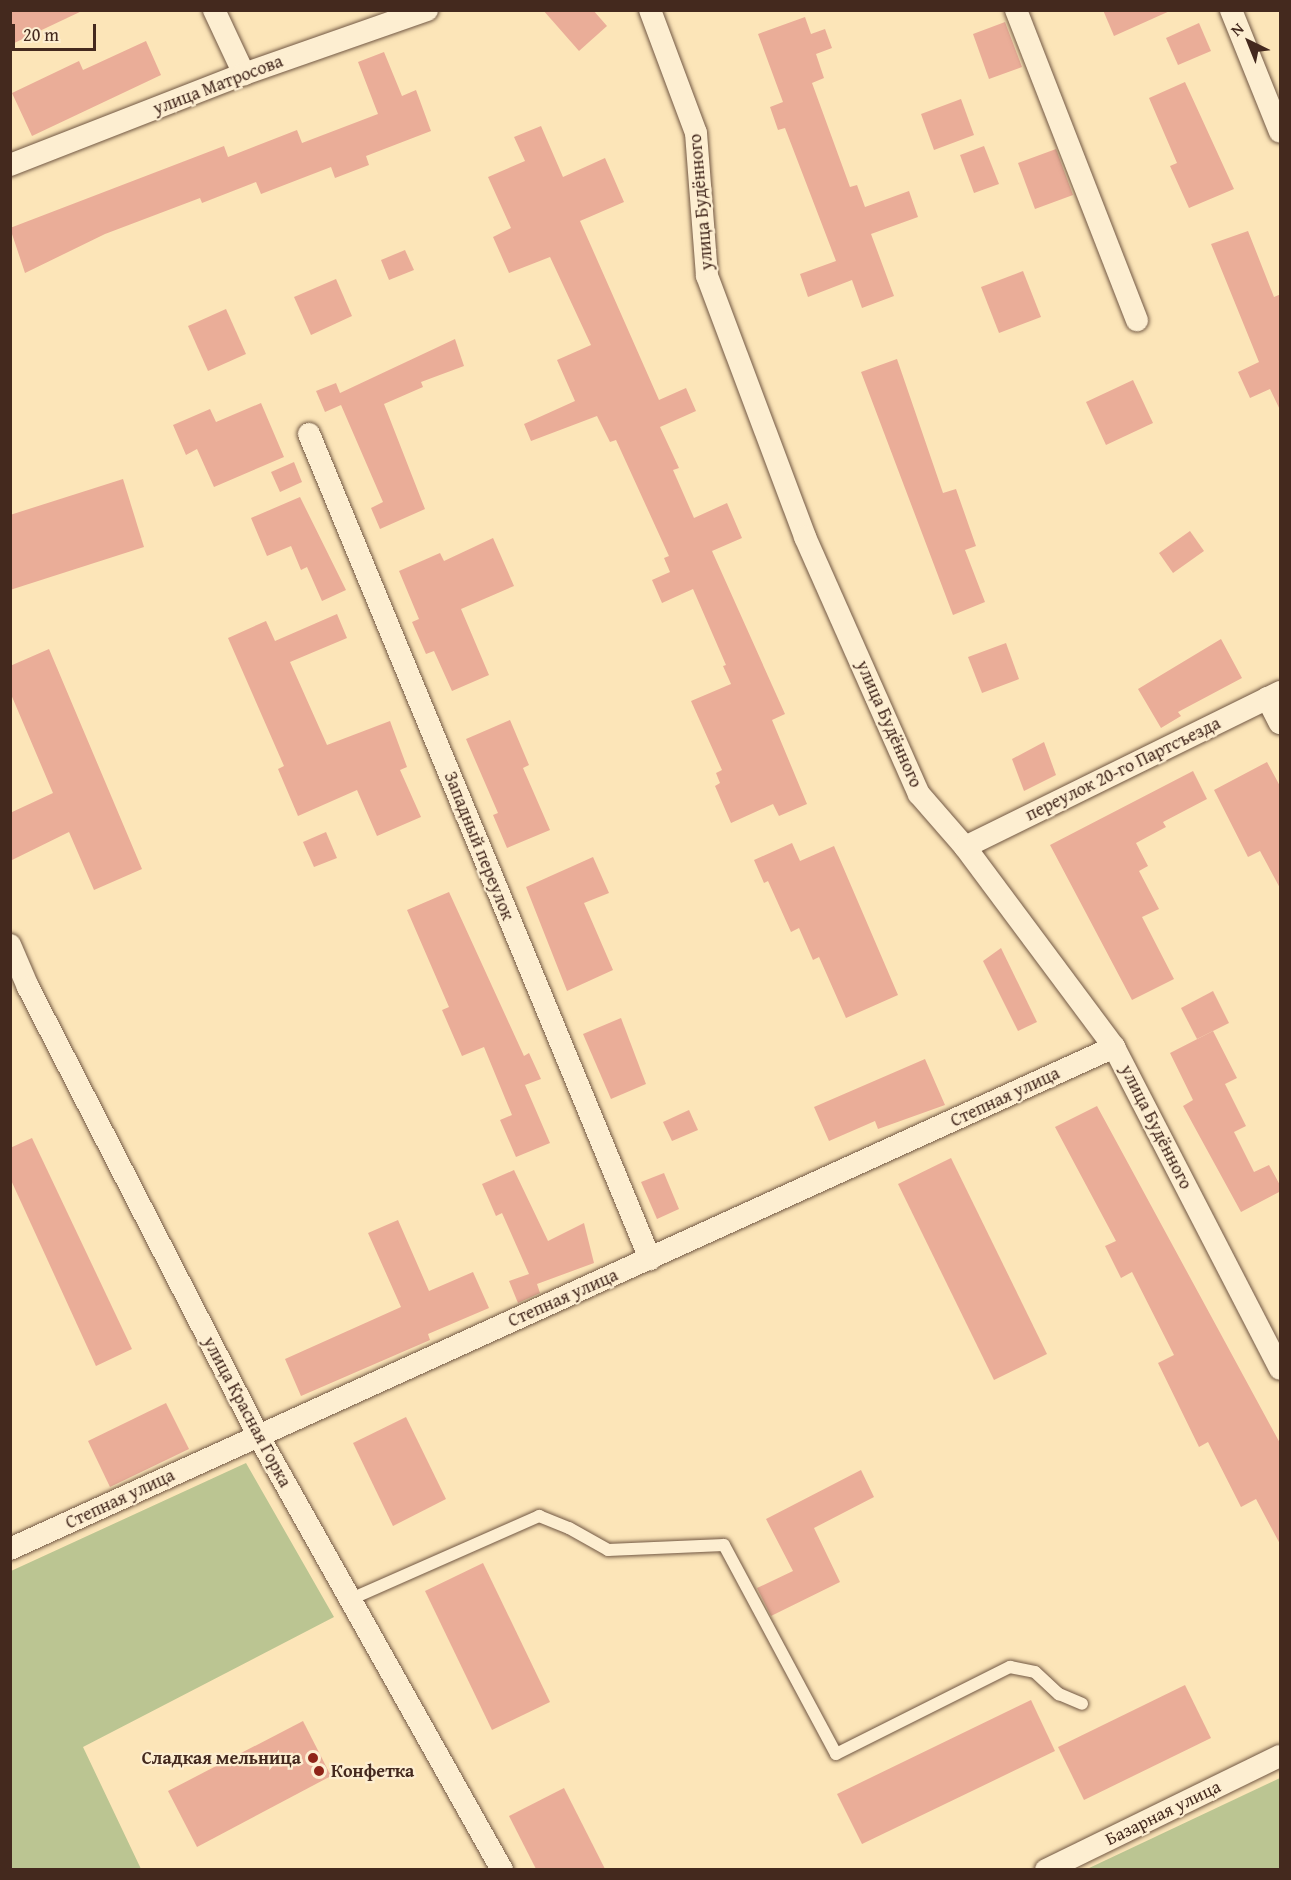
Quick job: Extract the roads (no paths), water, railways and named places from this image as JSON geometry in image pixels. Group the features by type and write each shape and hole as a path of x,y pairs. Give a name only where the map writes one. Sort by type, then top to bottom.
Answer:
{"street":[{"path":"214,10 244,74"},
{"name":"улица Матросова","path":"10,165 244,74 428,10"},
{"name":"улица Будённого","path":"650,10 696,133 707,276 806,537 919,794 965,847 1114,1047 1281,1369"},
{"path":"1016,10 1137,320"},
{"path":"1231,10 1281,132"},
{"name":"Западный переулок","path":"309,434 650,1259"},
{"path":"1274,695 1281,723"},
{"name":"переулок 20-го Партсъезда","path":"965,847 1274,695"},
{"name":"улица Красная Горка","path":"10,945 19,990 258,1435 502,1869"},
{"name":"Степная улица","path":"10,1550 258,1435 1114,1047"},
{"name":"Базарная улица","path":"1046,1869 1281,1756"}],"lane":[{"path":"351,1599 539,1516 569,1528 608,1550 724,1545 836,1754 1010,1667 1035,1672 1059,1694 1082,1704"}],"place":[{"name":"Сладкая мельница","path":"313,1758"},
{"name":"Конфетка","path":"319,1771"}]}
